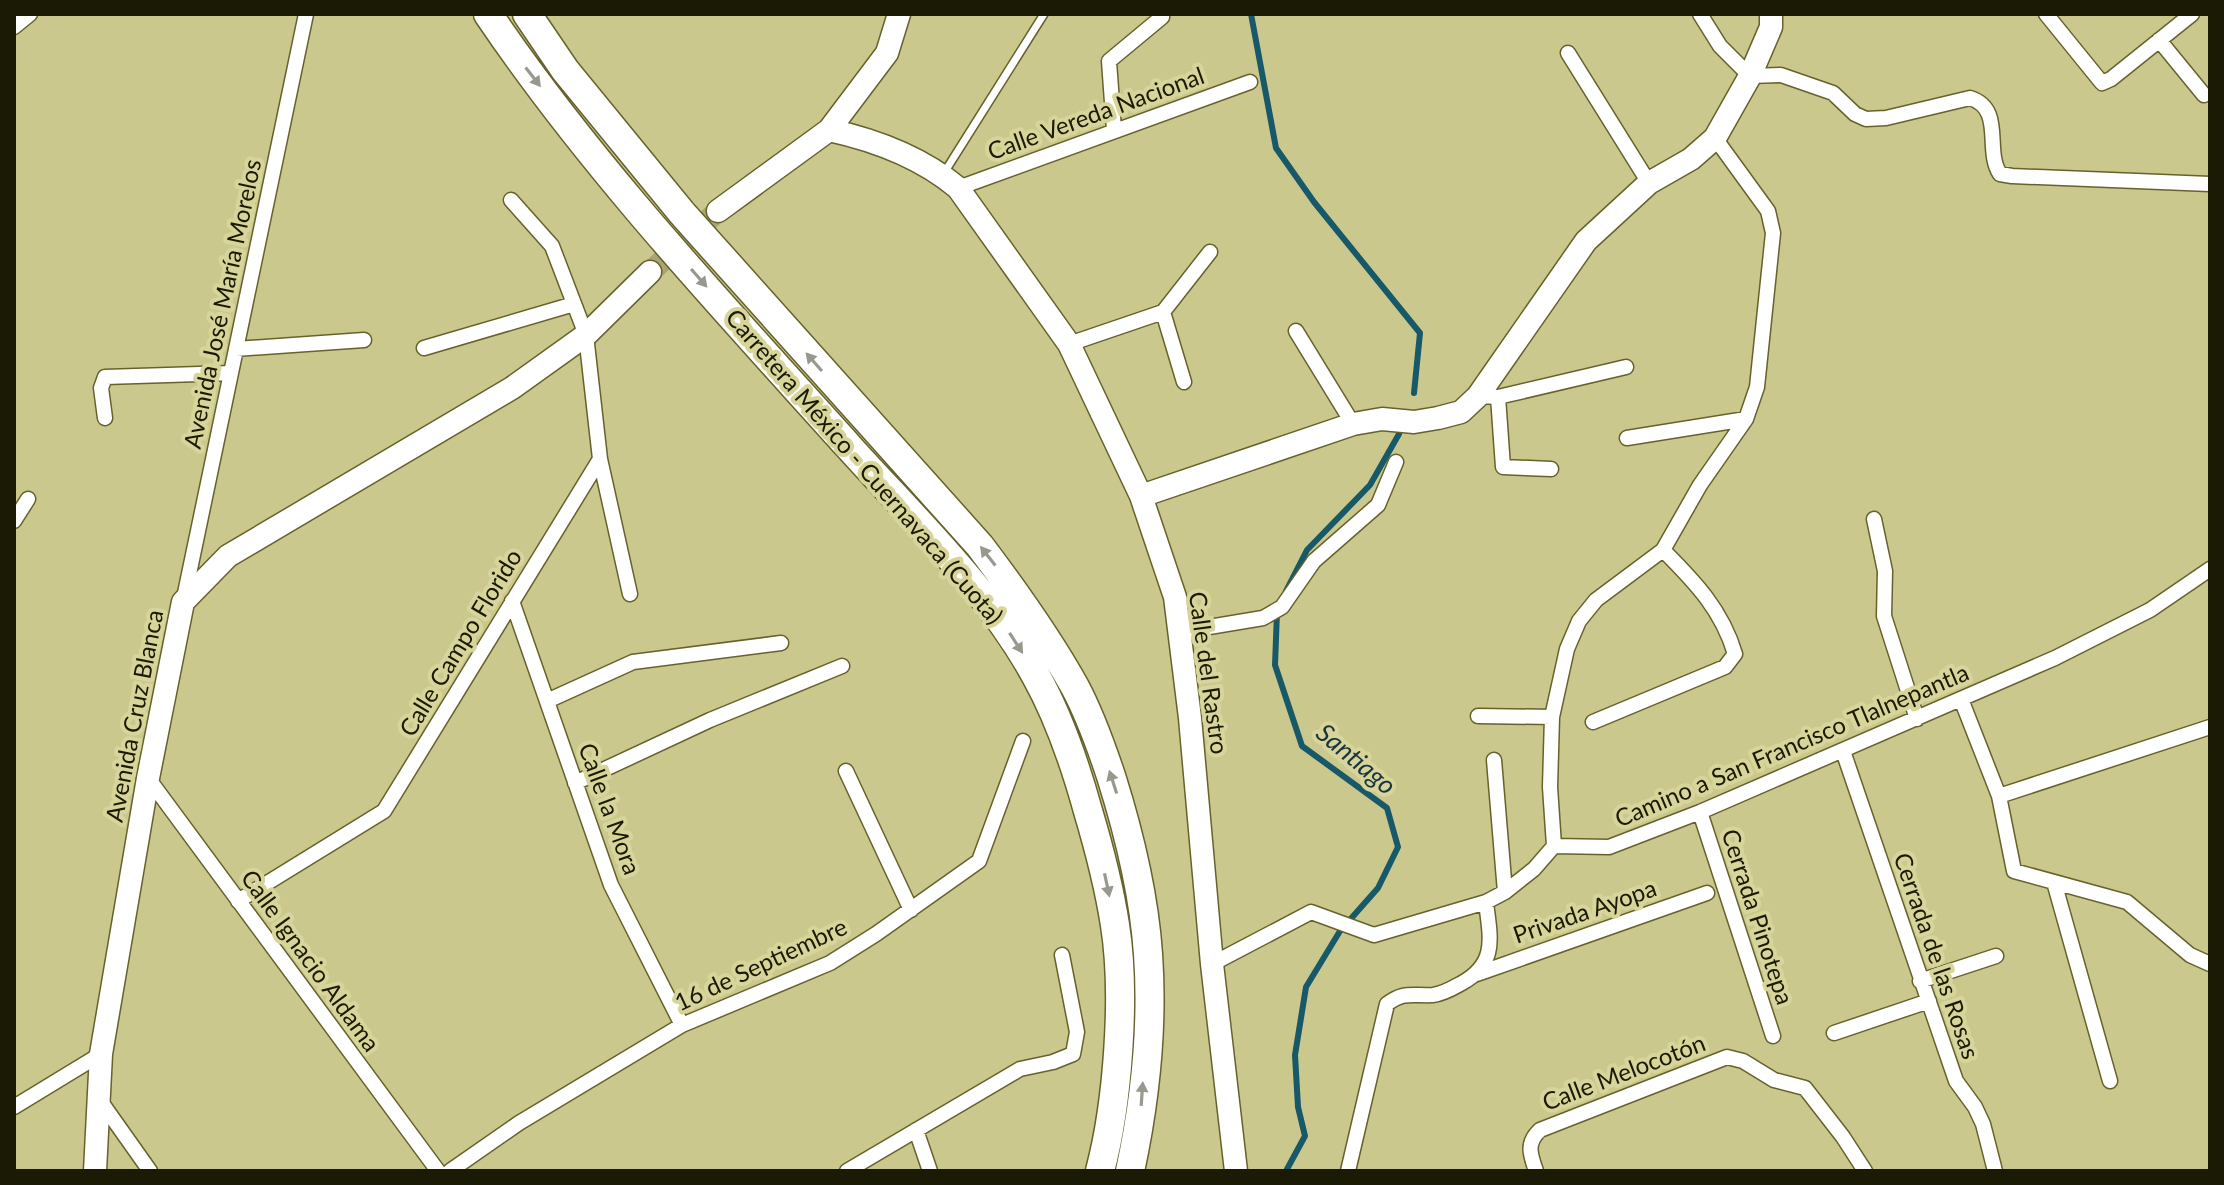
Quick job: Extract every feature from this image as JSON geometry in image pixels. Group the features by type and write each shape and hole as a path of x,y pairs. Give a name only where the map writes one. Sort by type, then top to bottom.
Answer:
{"highway":[{"name":"Carretera México - Cuernavaca (Cuota)","path":"488,14 597,159 737,322 971,582 1007,629 1036,675 1074,759 1100,853 1115,927 1119,1003 1112,1107 1100,1171"},
{"name":"Carretera México - Cuernavaca (Cuota)","path":"527,14 565,70 682,213 980,546 1016,593 1075,688 1100,742 1129,837 1148,953 1149,1007 1140,1125 1130,1171"}],"main road":[{"path":"718,211 829,130 887,53 899,14"},
{"path":"1141,496 1353,424 1382,419 1414,422 1438,418 1461,412 1488,397 1586,241 1649,183 1691,159 1715,138 1750,76 1771,27 1771,14"},
{"name":"Calle del Rastro","path":"829,130 871,139 950,182 1069,344 1141,496 1175,597 1236,1171"},
{"name":"Avenida Cruz Blanca","path":"95,1171 101,1054 148,778 183,602 228,556 512,388 586,335 650,272"}],"street":[{"path":"14,27 30,14"},
{"name":"Avenida José María Morelos","path":"183,602 306,14"},
{"path":"1114,130 1109,61 1162,17 1161,14"},
{"path":"1700,14 1720,46 1750,76 1781,75 1833,93 1855,114 1866,119 1886,118 1970,98 1977,100 1991,116 1995,167 2000,174 2210,184"},
{"path":"2046,14 2102,83 2192,14"},
{"path":"2159,40 2204,95"},
{"path":"1568,53 1649,183"},
{"name":"Calle Vereda Nacional","path":"950,182 1114,130 1250,82"},
{"path":"1212,964 1311,912 1374,935 1486,902 1505,892 1534,869 1554,846 1550,787 1552,717 1567,649 1579,621 1596,600 1663,550 1700,485 1746,419 1757,387 1773,233 1768,211 1715,138"},
{"path":"511,200 552,246 586,335 600,459 630,594"},
{"path":"1069,344 1163,312 1210,252"},
{"path":"424,348 574,304"},
{"path":"1163,312 1184,382"},
{"path":"1296,331 1353,424"},
{"path":"236,349 364,340"},
{"path":"1551,469 1503,467 1488,397 1626,367"},
{"path":"105,418 101,388 105,377 231,373"},
{"path":"1627,438 1746,419"},
{"name":"Calle Campo Florido","path":"238,901 384,811 600,459"},
{"path":"1179,632 1263,618 1282,607 1314,561 1378,505 1396,462"},
{"path":"14,521 28,499"},
{"path":"1874,519 1885,571 1884,616 1917,719"},
{"path":"1593,722 1725,667 1735,654 1704,592 1663,550"},
{"name":"Camino a San Francisco Tlalnepantla","path":"1554,846 1609,847 1700,812 2055,658 2136,617 2210,569"},
{"name":"Calle la Mora","path":"512,601 611,885 682,1025"},
{"path":"547,701 633,662 781,643"},
{"path":"575,783 710,720 842,666"},
{"path":"1961,699 1999,796 2014,871 2127,902 2190,955 2210,964"},
{"path":"1478,716 1552,717"},
{"path":"1999,796 2210,727"},
{"name":"16 de Septiembre","path":"450,1171 519,1123 682,1025 830,963 979,861 1023,741"},
{"name":"Cerrada de las Rosas","path":"1843,751 1956,1081 1983,1124 1995,1171"},
{"path":"1494,760 1505,892"},
{"path":"846,771 911,910"},
{"name":"Calle Ignacio Aldama","path":"148,778 438,1171"},
{"name":"Cerrada Pinotepa","path":"1700,812 1773,1036"},
{"path":"2054,882 2110,1081"},
{"name":"Privada Ayopa","path":"1348,1171 1387,1004 1400,995 1438,995 1477,974 1707,893"},
{"path":"1477,974 1488,957 1490,942 1486,902"},
{"path":"847,1171 1020,1069 1073,1054 1077,1032 1062,955"},
{"path":"1920,981 1996,956"},
{"path":"1834,1033 1929,1001"},
{"path":"14,1107 101,1054"},
{"name":"Calle Melocotón","path":"1536,1171 1529,1150 1531,1138 1540,1130 1727,1057 1743,1061 1774,1080 1805,1088 1865,1171"},
{"path":"99,1098 150,1171"},
{"path":"916,1130 930,1171"}],"lane":[{"path":"950,182 1044,14"}],"waterway":[{"name":"Santiago","path":"1251,14 1276,148 1314,202 1420,333 1414,393"},
{"name":"Santiago","path":"1286,591 1307,550 1370,485 1399,434"},
{"name":"Santiago","path":"1277,612 1275,665 1302,746 1387,808 1398,847 1378,888 1340,931 1306,987 1295,1055 1298,1107 1305,1136 1286,1171"}],"tunnel":[{"path":"650,272 718,211"}]}
